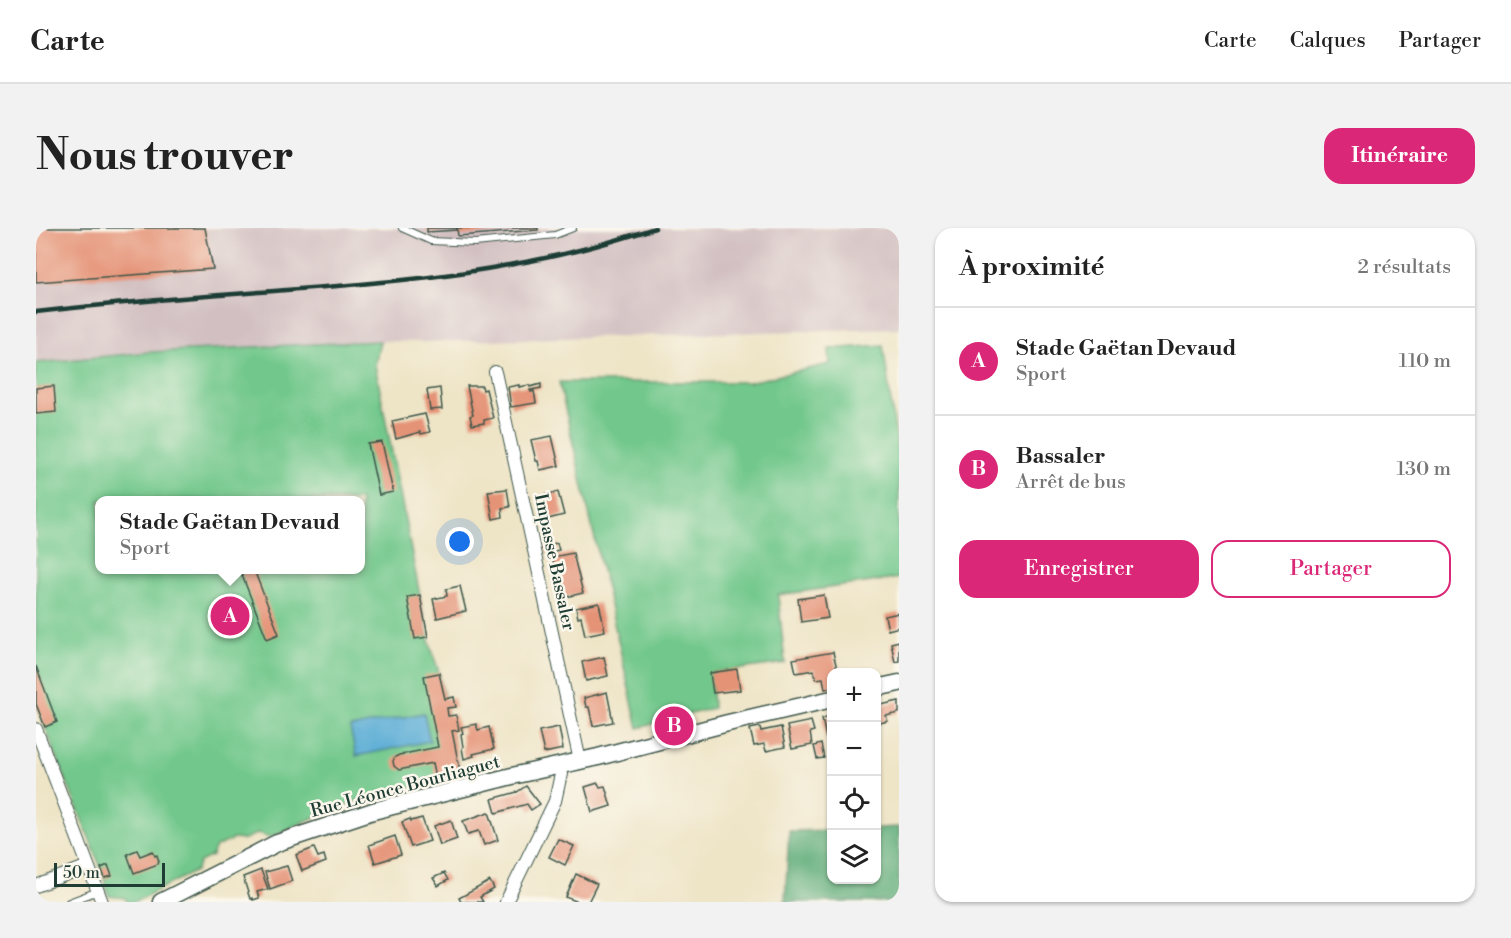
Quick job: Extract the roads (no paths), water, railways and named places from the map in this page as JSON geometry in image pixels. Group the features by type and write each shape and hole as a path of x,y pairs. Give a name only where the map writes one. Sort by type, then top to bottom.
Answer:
{"main road":[{"path":"881,687 899,683"},
{"name":"Rue Léonce Bourliaguet","path":"161,902 277,843 373,811 827,700"}],"street":[{"name":"Impasse Bassaler","path":"495,372 568,764 561,774 555,801 506,902"},
{"path":"36,729 100,896"},
{"path":"36,886 88,866"}],"lane":[{"path":"402,228 431,241 475,243 555,235 573,228"},
{"path":"69,902 100,896"}],"water":[{"path":"424,713 430,741 356,756 350,728"}],"railway":[{"path":"36,312 448,275 550,257 655,228"}],"place":[{"name":"Stade Gaëtan Devaud","path":"230,616"},
{"name":"Bassaler","path":"674,726"}]}
